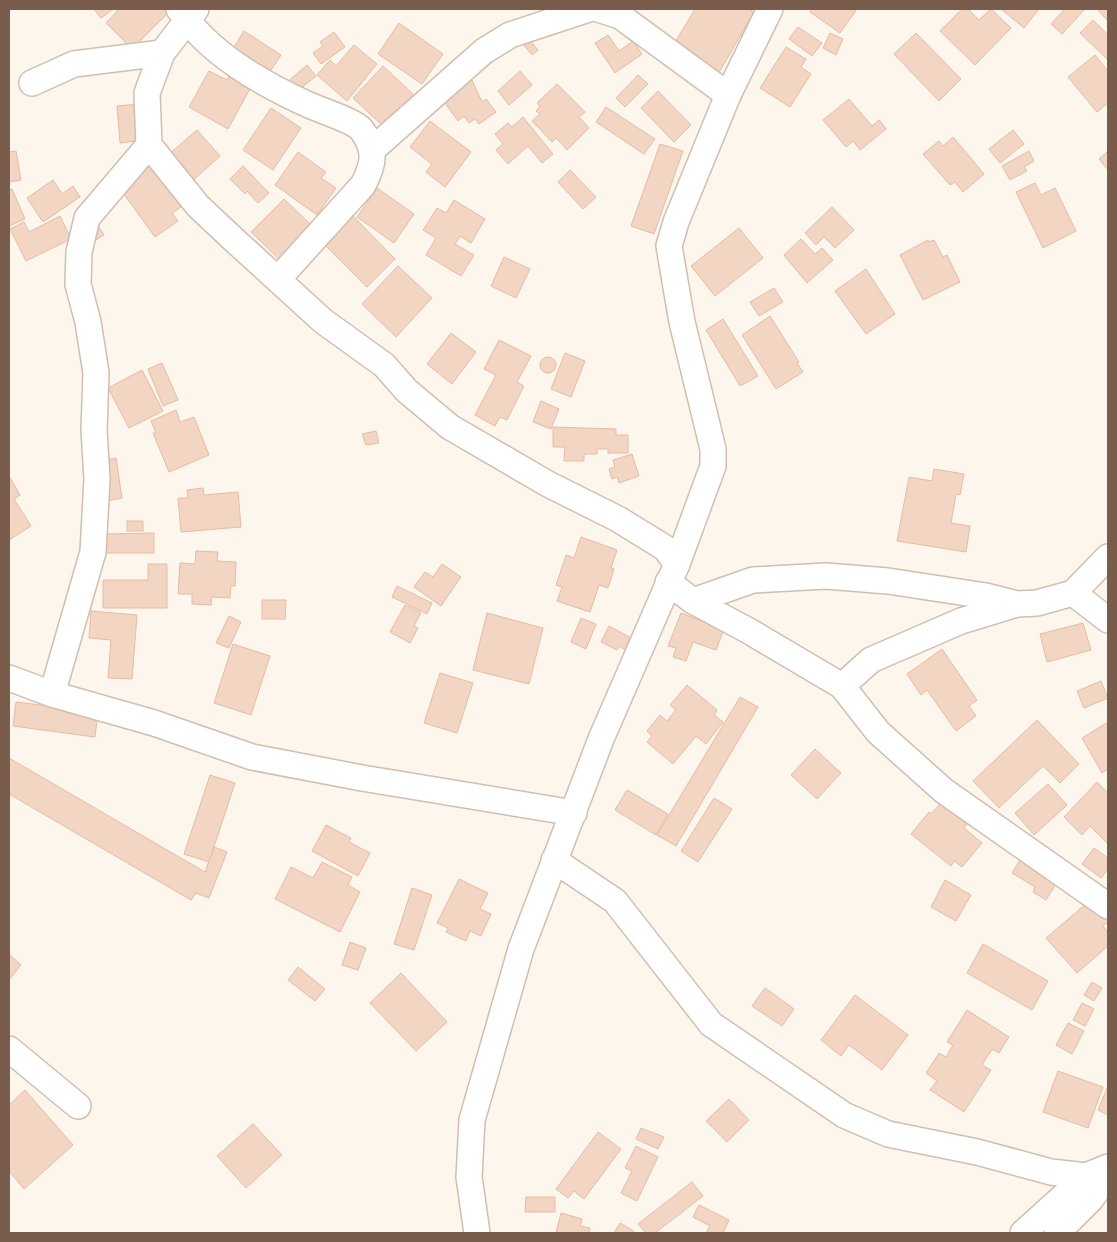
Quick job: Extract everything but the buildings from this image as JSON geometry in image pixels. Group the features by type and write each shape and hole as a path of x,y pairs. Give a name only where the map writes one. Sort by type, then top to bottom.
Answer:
{"street":[{"path":"372,150 484,51 510,35 589,9"},
{"path":"598,9 620,16 728,95"},
{"path":"478,1233 469,1177 472,1120 521,949 602,739 673,573 713,466 713,449 682,322 670,246 676,222 728,95 770,9"},
{"path":"278,279 363,185 372,169 372,150 360,128 263,84 217,50 187,12 162,53 147,93 149,145 198,206 323,321 384,365 407,391 450,427 548,484 626,524 665,548 673,573 693,601 842,686 878,732 944,791 1108,906"},
{"path":"32,83 74,64 162,53"},
{"path":"52,694 93,552 96,479 94,430 96,373 88,322 78,284 79,252 87,218 149,145"},
{"path":"842,686 871,660 904,644 961,621 1017,604 1037,603 1073,593 1108,557"},
{"path":"693,601 753,580 826,576 888,581 986,596 1017,604"},
{"path":"1073,593 1108,620"},
{"path":"9,678 52,694 154,723 252,757 362,778 574,813"},
{"path":"554,860 615,901 711,1024 844,1115 888,1134 977,1152 1052,1172 1101,1173"},
{"path":"9,1049 78,1106"},
{"path":"1023,1233 1101,1173"},
{"path":"1057,1233 1091,1199 1101,1173"}]}
